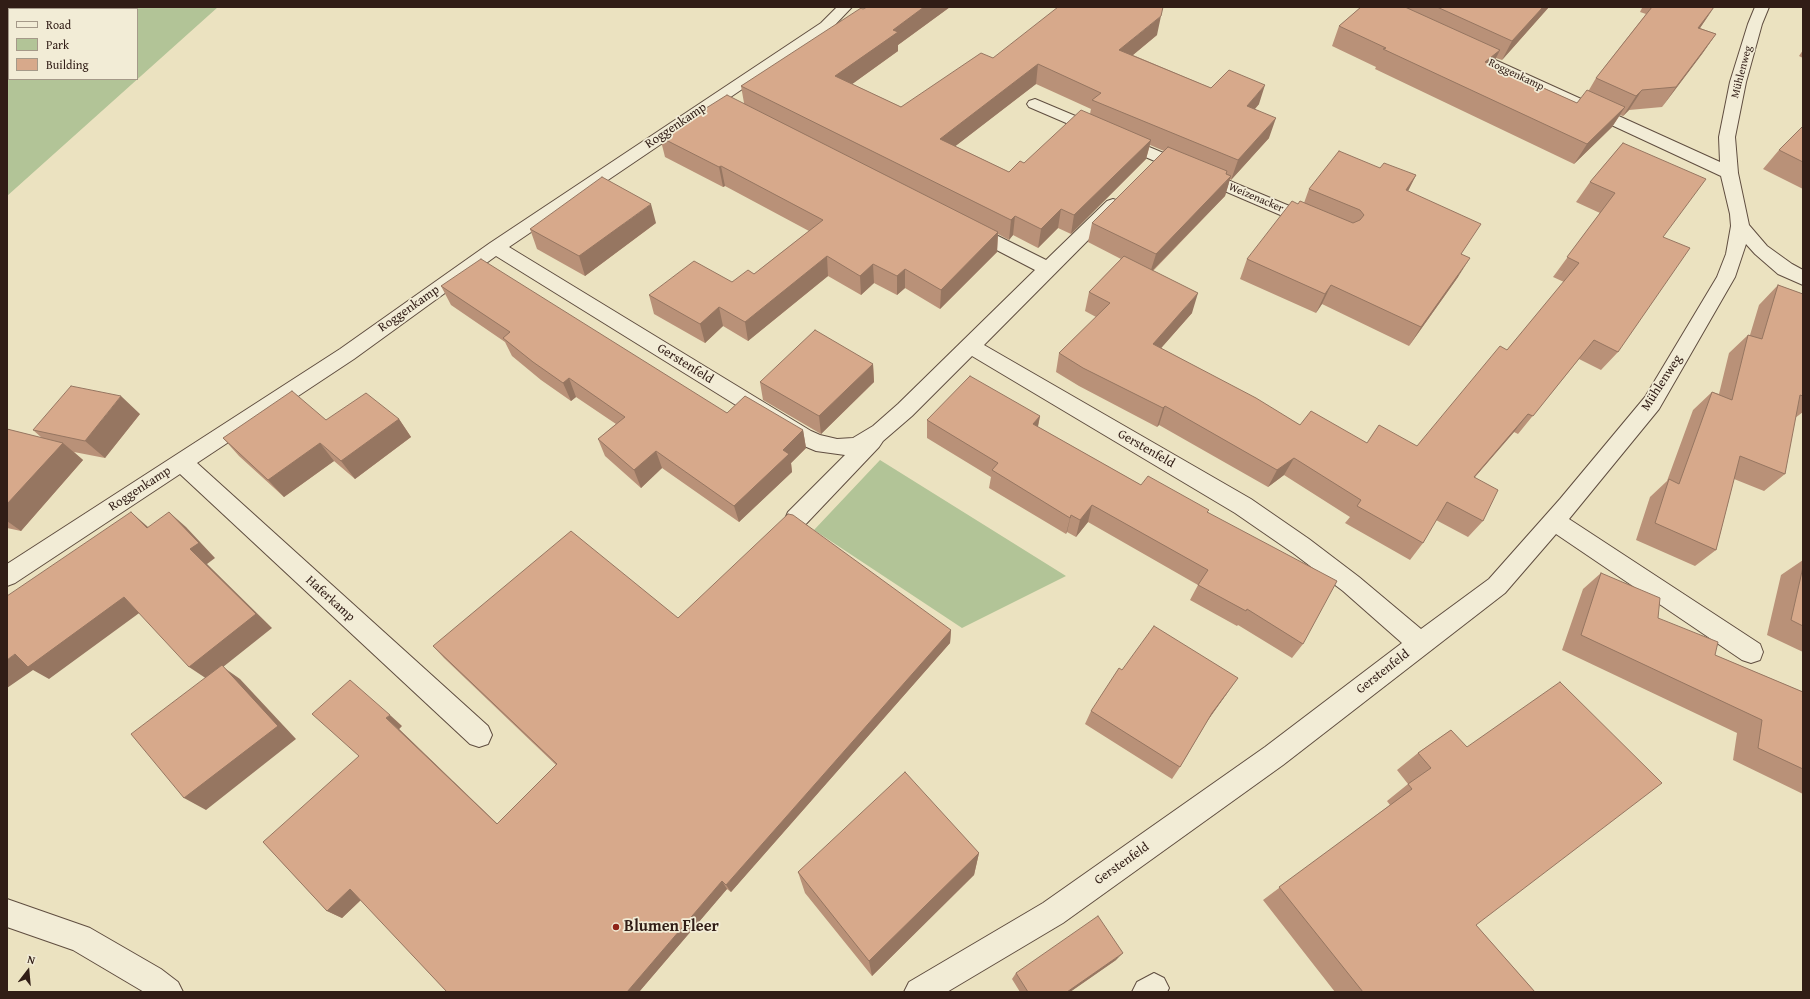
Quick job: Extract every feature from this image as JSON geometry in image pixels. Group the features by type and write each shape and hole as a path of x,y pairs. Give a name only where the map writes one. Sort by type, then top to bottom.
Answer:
{"street":[{"name":"Roggenkamp","path":"7,576 347,354 496,247 723,102 826,26 845,7"},
{"name":"Mühlenweg","path":"1420,643 1497,586 1554,521 1652,403 1726,277 1735,254 1740,226 1739,214 1728,173 1726,155 1727,137 1738,82 1756,9"},
{"name":"Roggenkamp","path":"1455,47 1728,173"},
{"name":"Weizenacker","path":"1035,104 1154,163 1329,229"},
{"name":"Gerstenfeld","path":"796,519 880,432 905,410 1126,191"},
{"path":"956,222 1048,269"},
{"path":"1740,226 1761,250 1785,269 1803,278"},
{"name":"Gerstenfeld","path":"496,247 816,443 837,447 857,446 880,432"},
{"name":"Gerstenfeld","path":"932,989 1053,913 1274,756 1420,643 1351,584 1301,546 1243,506 970,346"},
{"name":"Haferkamp","path":"181,462 479,735"},
{"path":"1554,521 1751,652"},
{"path":"7,913 80,938 151,979 168,992"}],"green space":[{"path":"7,7 218,7 138,79 138,8 8,8 8,80 137,80 7,196"},
{"path":"880,460 1066,576 962,628 814,530"}],"building":[{"path":"867,7 924,7 893,30 898,32 835,76 901,107 981,53 993,58 1058,7 1163,7 1161,16 1119,50 1211,88 1229,70 1265,85 1247,106 1276,118 1238,160 1092,100 1101,93 1038,64 940,139 1009,172 1020,161 1024,163 1081,110 1151,140 1074,215 1061,209 1041,229 1015,216 1011,220 741,86 861,8 863,9"},
{"path":"1361,7 1405,7 1500,50 1485,62 1577,103 1587,90 1625,107 1587,144 1383,49 1386,48 1339,26"},
{"path":"1437,7 1543,7 1512,41"},
{"path":"1652,7 1714,7 1698,28 1716,34 1676,87 1642,90 1636,96 1596,78"},
{"path":"727,95 998,232 941,290 905,269 897,276 873,264 860,276 827,256 745,322 719,307 700,324 649,295 694,261 732,282 748,270 754,274 823,220 721,166 719,167 660,137"},
{"path":"1803,126 1803,162 1779,150"},
{"path":"1623,143 1706,179 1663,237 1690,248 1618,352 1594,340 1533,416 1528,414 1474,477 1498,490 1483,521 1447,502 1423,543 1357,506 1361,500 1294,458 1277,470 1165,406 1163,408 1083,368 1059,353 1110,303 1089,292 1124,256 1198,293 1153,344 1256,398 1300,425 1311,411 1367,443 1379,425 1417,446 1500,346 1507,350 1579,263 1567,257 1615,193 1590,182"},
{"path":"1168,147 1227,171 1226,174 1231,176 1156,254 1092,223"},
{"path":"1339,151 1380,168 1384,163 1416,175 1406,190 1481,224 1461,254 1470,258 1421,327 1331,285 1325,294 1247,259 1292,201 1298,204 1300,201 1353,223 1360,220 1364,215 1360,210 1309,189"},
{"path":"602,177 651,204 579,256 530,229"},
{"path":"481,259 727,413 745,396 803,430 783,450 789,454 734,506 656,451 634,470 598,439 625,417 569,378 563,383 533,362 503,338 510,332 441,286"},
{"path":"1778,285 1803,294 1803,396 1800,395 1785,474 1740,456 1716,550 1655,523 1669,479 1679,484 1712,392 1732,400 1748,335 1762,339"},
{"path":"815,330 873,364 819,416 760,382"},
{"path":"970,376 1040,416 1033,424 1141,485 1148,476 1209,510 1207,512 1337,581 1303,644 1247,609 1246,611 1198,585 1208,570 1092,505 1080,520 1071,515 1070,518 992,470 998,463 927,420"},
{"path":"71,386 121,396 85,441 33,430"},
{"path":"292,391 326,420 366,393 399,419 341,461 320,443 268,480 223,438"},
{"path":"7,429 63,443 7,504"},
{"path":"131,512 147,528 169,512 199,543 190,549 256,614 189,667 124,597 28,667 15,654 7,660 7,596"},
{"path":"788,514 793,515 951,630 726,885 722,881 627,992 447,992 350,889 327,911 263,842 359,756 312,714 350,680 390,715 386,718 497,824 557,764 433,646 571,531 678,618"},
{"path":"1803,567 1803,626 1791,620"},
{"path":"1601,573 1660,598 1658,618 1718,642 1715,655 1803,692 1803,769 1758,748 1762,720 1581,635"},
{"path":"1154,626 1238,678 1212,713 1180,767 1091,711 1119,668 1122,670"},
{"path":"222,665 278,726 184,798 131,734"},
{"path":"1560,682 1662,783 1476,925 1535,992 1363,992 1279,887 1412,789 1408,784 1431,768 1418,753 1451,730 1467,747"},
{"path":"905,772 979,853 869,961 798,872"},
{"path":"1098,916 1123,953 1067,992 1028,992 1016,973"}],"place":[{"name":"Blumen Fleer","path":"616,927"}]}
